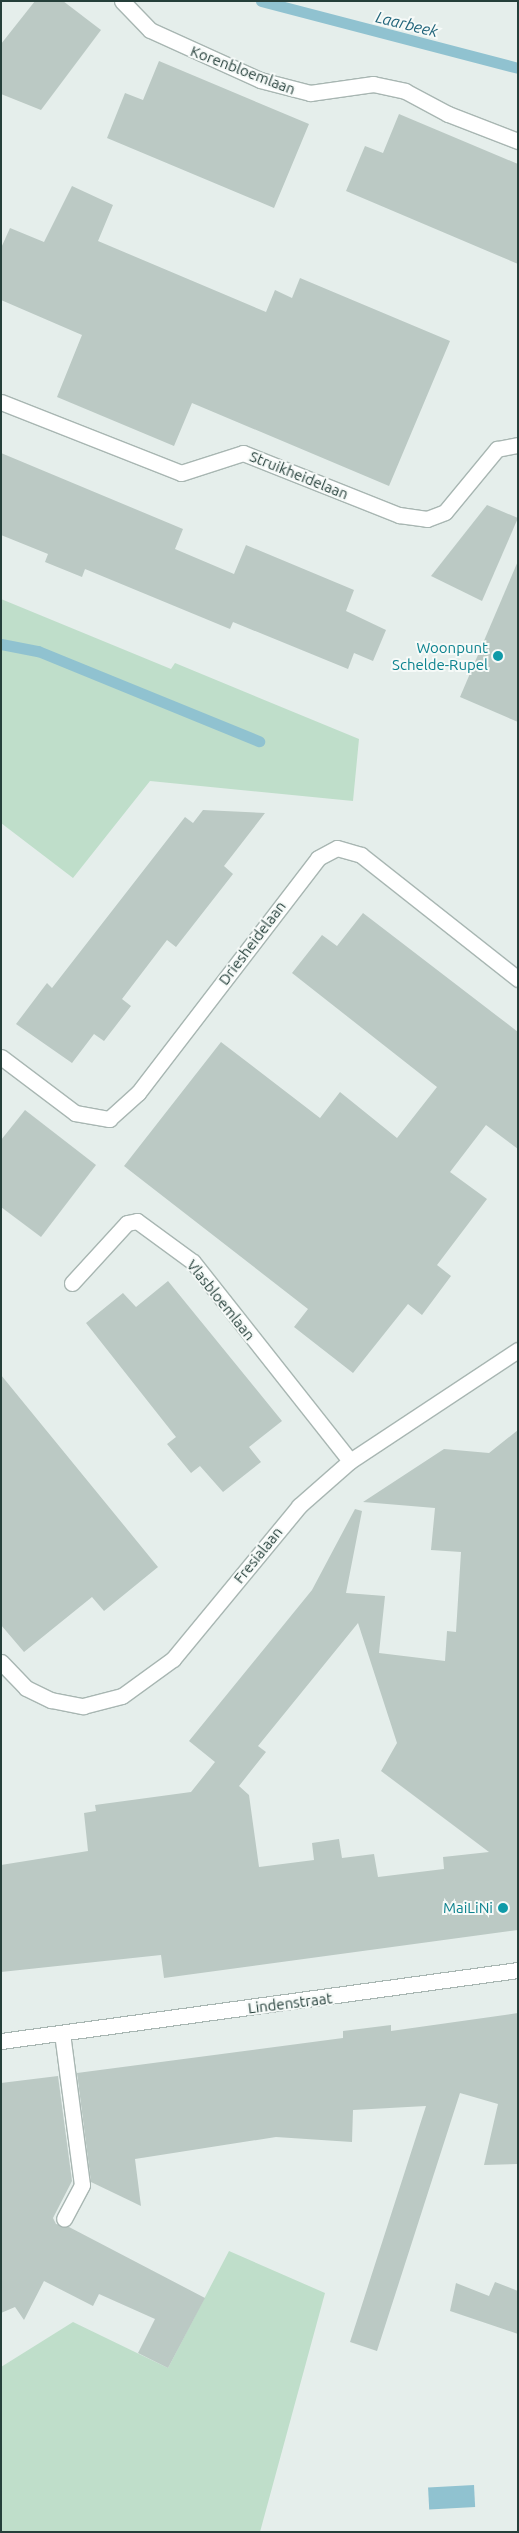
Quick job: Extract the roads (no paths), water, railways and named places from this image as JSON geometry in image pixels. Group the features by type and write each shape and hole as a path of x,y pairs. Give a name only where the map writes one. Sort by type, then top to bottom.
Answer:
{"street":[{"name":"Korenbloemlaan","path":"122,1 150,30 269,83 310,93 373,84 405,91 448,114 518,141"},
{"name":"Struikheidelaan","path":"1,402 182,473 242,453 399,515 427,519 445,512 496,449 518,446"},
{"name":"Driesheidelaan","path":"1,1057 75,1113 109,1120 138,1093 318,858 337,848 361,855 518,979"},
{"name":"Vlasbloemlaan","path":"72,1283 127,1223 137,1221 192,1262 350,1461"},
{"name":"Fresialaan","path":"1,1662 26,1688 50,1700 83,1706 122,1696 173,1659 299,1506 350,1461 518,1350"},
{"name":"Lindenstraat","path":"1,2041 518,1970"},
{"path":"62,2033 82,2186 64,2219"}],"water":[{"path":"474,2485 475,2507 429,2509 428,2487"}],"waterway":[{"name":"Laarbeek","path":"261,1 518,68"},
{"path":"1,644 38,651 259,741"}],"place":[{"name":"Woonpunt Schelde-Rupel","path":"498,656"},
{"name":"MaiLiNi","path":"503,1908"}]}
